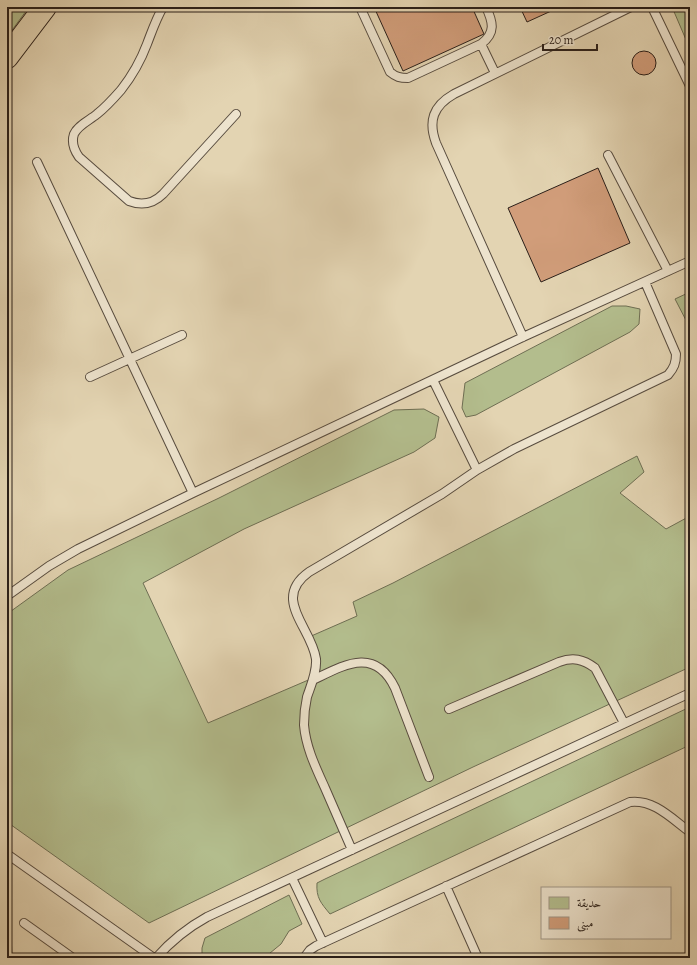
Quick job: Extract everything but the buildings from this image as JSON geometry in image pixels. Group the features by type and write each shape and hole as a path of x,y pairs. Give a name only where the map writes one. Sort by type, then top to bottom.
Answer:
{"highway":[{"path":"7,57 45,7"}],"lane":[{"path":"163,7 144,51 131,76 110,102 75,133 73,146 75,152 125,198 137,204 146,204 152,202 163,194 236,114"},
{"path":"360,7 390,72 401,78 408,78 481,44 486,40 492,28 486,7"},
{"path":"523,337 432,134 434,115 438,106 445,99 631,7"},
{"path":"652,7 690,86"},
{"path":"481,44 495,74"},
{"path":"608,155 668,271"},
{"path":"37,162 193,493"},
{"path":"7,596 49,566 78,549 523,337 690,261"},
{"path":"352,850 308,749 304,724 306,699 316,670 314,650 293,603 295,589 302,577 442,494 477,470 514,450 668,375 676,362 676,354 645,282"},
{"path":"90,377 182,335"},
{"path":"433,380 477,470"},
{"path":"449,709 560,662 568,659 578,659 587,662 594,668 624,723"},
{"path":"313,680 355,662 365,662 384,671 395,688 429,777"},
{"path":"7,854 155,958 175,939 193,925 207,917 690,692"},
{"path":"304,958 310,950 323,943 630,802 639,801 655,806 690,832"},
{"path":"292,878 323,943"},
{"path":"446,886 478,958"},
{"path":"24,923 73,958"}],"green space":[{"path":"7,7 29,7 7,37"},
{"path":"672,7 690,7 690,49"},
{"path":"690,292 690,328 675,299"},
{"path":"612,306 626,306 640,309 639,324 630,332 476,415 466,417 462,408 465,383"},
{"path":"424,409 439,417 435,438 414,452 244,529 143,583 208,723 320,675 309,637 357,616 353,602 393,583 637,456 644,472 620,493 666,529 690,516 690,667 473,767 149,923 7,822 7,614 68,570 219,498 394,410"},
{"path":"690,707 690,745 330,914 320,900 317,893 317,883"},
{"path":"289,895 302,924 289,931 281,944 264,958 202,958 202,948 205,938"},
{"path":"7,899 10,906 12,958 7,958"}]}
